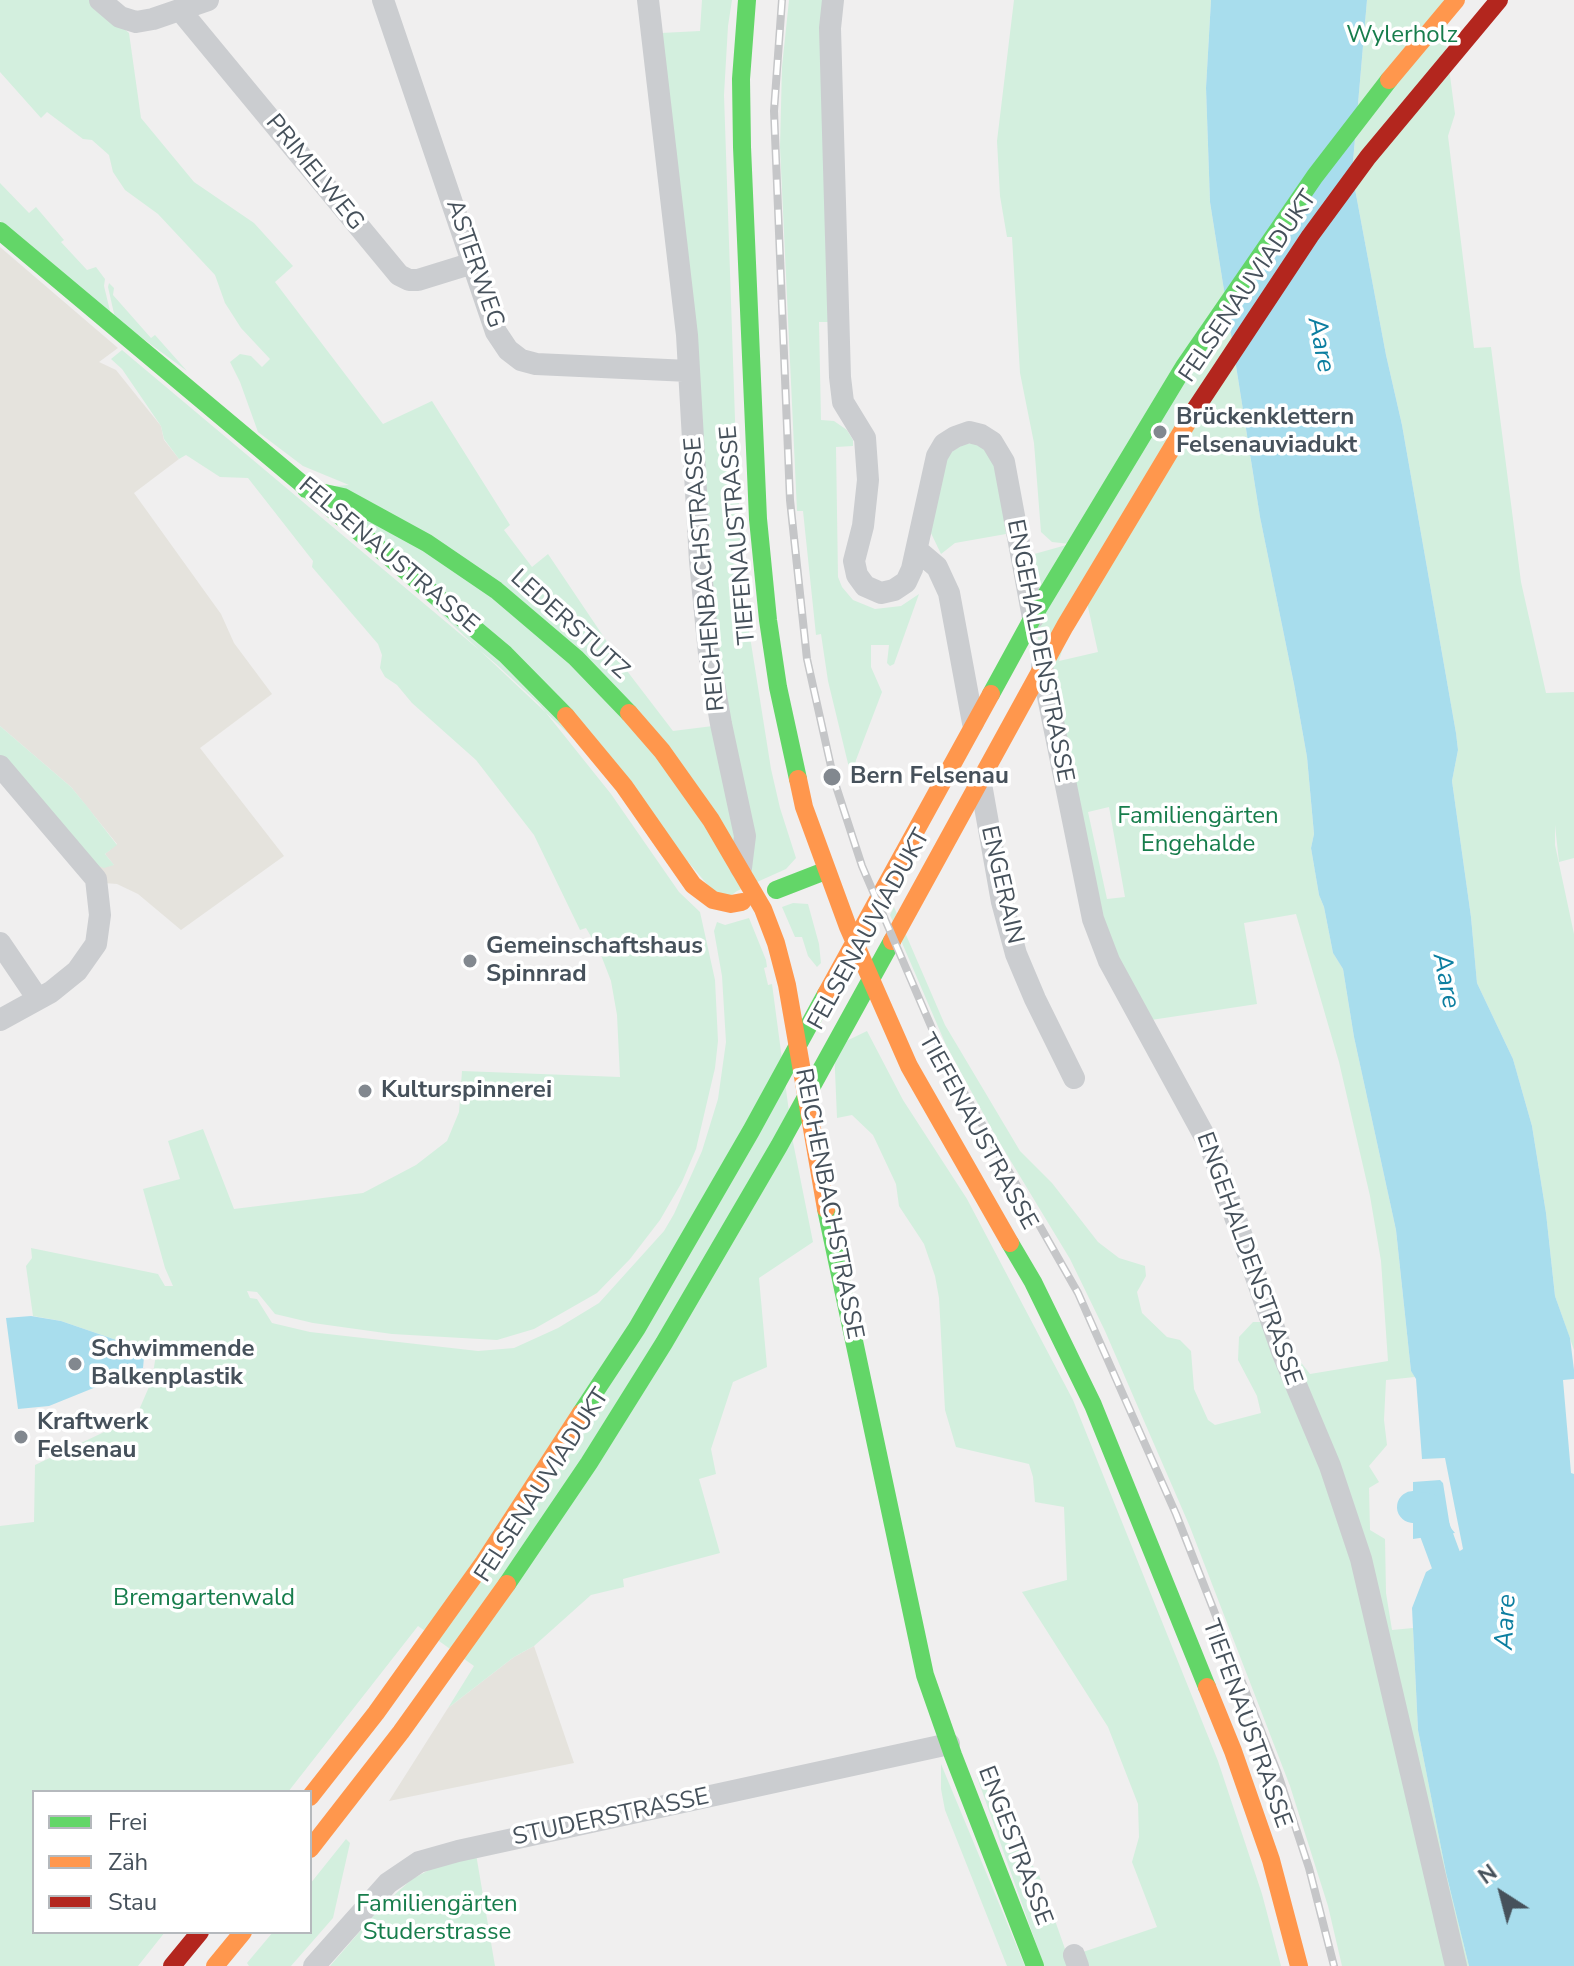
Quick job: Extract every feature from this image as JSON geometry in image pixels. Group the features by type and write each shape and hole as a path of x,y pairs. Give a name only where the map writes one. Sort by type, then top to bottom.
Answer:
{"main road":[{"name":"TIEFENAUSTRASSE","path":"747,0 741,79 742,159 761,557 787,735 804,807 825,871 909,1066 1033,1282 1093,1405 1201,1664 1233,1751 1271,1860 1299,1966"},
{"name":"FELSENAUVIADUKT","path":"312,1794 433,1636 586,1409 691,1236 1037,610 1154,414 1305,189 1374,98 1456,0"},
{"name":"FELSENAUVIADUKT","path":"312,1846 458,1654 597,1450 710,1266 999,742 1180,432 1310,236 1399,119 1499,0"},
{"name":"FELSENAUSTRASSE","path":"0,231 505,654 548,695 624,786 683,871 703,894 722,903 742,902"},
{"name":"LEDERSTUTZ","path":"306,489 343,497 415,536 476,575 536,623 609,690 662,751 741,868"},
{"name":"REICHENBACHSTRASSE","path":"741,868 771,926 785,976 821,1184 911,1613 925,1675 949,1744"},
{"path":"776,890 825,871"},
{"name":"ENGESTRASSE","path":"949,1744 1035,1966"},
{"path":"172,1966 198,1934"},
{"path":"215,1966 241,1934"}],"street":[{"path":"100,0 120,17 133,22 208,0"},
{"name":"ASTERWEG","path":"383,0 500,339 508,350 521,360 536,364 689,371"},
{"name":"REICHENBACHSTRASSE","path":"648,0 683,287 700,561 709,654 745,836 741,868"},
{"path":"833,0 830,28 840,377 843,402 865,438 868,480 863,526 854,561 857,575 865,586 876,592 894,590 910,576 917,550"},
{"name":"PRIMELWEG","path":"180,10 399,275 418,280 473,263"},
{"name":"ENGEHALDENSTRASSE","path":"917,550 937,456 944,444 955,437 969,432 981,435 992,442 1004,462 1093,919 1109,961 1214,1156 1283,1354 1330,1466 1361,1559 1456,1966"},
{"name":"ENGERAIN","path":"917,550 937,567 943,577 957,624 985,813 1007,922 1026,978 1074,1078"},
{"path":"0,766 82,860 98,886 100,928 93,950 71,977 0,1019"},
{"path":"0,943 38,999"},
{"name":"STUDERSTRASSE","path":"314,1966 388,1883 419,1862 949,1744"}],"shaded area":[{"path":"0,247 118,348 99,362 116,370 161,426 164,440 179,459 134,493 221,614 234,643 272,694 200,748 284,856 181,930 138,894 117,884 104,883 96,865 114,865 105,854 117,844 71,787 0,726"},
{"path":"534,1646 574,1763 389,1801 448,1708 514,1657"}],"green space":[{"path":"0,0 91,0 129,33 141,118 194,182 254,223 293,266 275,282 383,424 432,401 510,525 504,530 532,567 548,554 624,667 673,731 729,724 721,671 661,33 700,31 702,0 732,0 724,95 744,599 771,769 796,858 786,869 737,891 722,902 624,786 307,488 349,485 303,466 258,432 230,362 240,354 251,356 262,367 270,359 241,328 225,303 215,275 158,214 125,190 113,172 109,155 92,140 83,139 47,112 41,118 0,72"},
{"path":"789,0 833,0 839,322 819,322 821,420 834,421 847,430 853,440 853,446 836,447 838,577 853,600 875,609 901,606 919,594 894,664 890,666 887,663 889,645 871,645 871,667 882,692 856,760 852,780 828,681 821,634 816,635 803,511 797,511 780,147 782,67"},
{"name":"Familiengärten Engehalde","path":"1014,0 1211,0 1206,88 1210,202 1260,517 1307,757 1314,834 1311,848 1319,895 1333,953 1343,969 1354,1037 1396,1230 1411,1371 1415,1377 1386,1380 1384,1420 1387,1445 1369,1466 1379,1482 1369,1488 1370,1530 1385,1539 1386,1593 1392,1630 1413,1628 1418,1730 1446,1873 1469,1966 1342,1966 1328,1906 1290,1786 1190,1527 1105,1331 1070,1259 995,1135 946,1045 890,915 894,907 945,1025 1020,1151 1052,1183 1098,1242 1119,1258 1145,1266 1146,1276 1137,1292 1142,1313 1167,1337 1180,1340 1191,1351 1194,1389 1208,1420 1215,1425 1261,1413 1257,1396 1238,1360 1239,1337 1253,1322 1269,1322 1310,1374 1388,1361 1381,1261 1370,1196 1339,1062 1296,914 1244,923 1257,1004 1151,1020 1110,961 1020,558 1070,544 1052,542 1041,532 1034,443 1020,373 1012,237 1007,237 1000,196 997,141","holes":["1082,580 1098,652 1059,661","1109,807 1125,897 1107,899 1088,812"]},
{"name":"Wylerholz","path":"1367,0 1446,0 1445,37 1455,114 1448,136 1474,348 1491,347 1521,582 1546,693 1574,692 1574,858 1559,862 1555,825 1555,845 1574,934 1574,1350 1555,1296 1532,1126 1513,1059 1477,983 1452,781 1458,750 1456,733 1402,425 1352,173"},
{"path":"0,183 29,213 36,207 64,240 61,242 87,270 96,267 105,279 111,315 0,221"},
{"path":"109,283 114,288 113,295 151,338 155,335 187,371 115,318"},
{"name":"Bremgartenwald","path":"122,350 496,664 539,704 611,794 679,892 700,912 715,980 718,1041 715,1068 696,1149 682,1182 660,1220 630,1259 597,1293 534,1329 497,1340 392,1334 313,1323 275,1314 257,1292 247,1291 250,1298 257,1299 272,1323 310,1332 478,1351 514,1348 558,1328 599,1303 664,1231 702,1151 718,1099 726,1042 722,976 714,931 717,922 725,925 749,918 766,960 767,967 764,968 768,985 772,984 793,1142 813,1242 759,1278 767,1367 733,1382 711,1449 716,1474 699,1479 720,1553 623,1579 624,1587 591,1595 534,1646 514,1657 448,1708 474,1666 418,1626 290,1790 32,1790 32,1934 163,1934 138,1966 0,1966 0,1526 34,1522 35,1465 123,1423 132,1426 152,1380 157,1348 128,1344 61,1321 33,1316 26,1266 32,1258 31,1248 158,1274 165,1286 173,1286 143,1189 180,1179 168,1141 203,1129 234,1209 363,1193 416,1165 447,1141 459,1112 462,1071 620,1077 617,1015 611,981 599,950 586,928 580,930 534,835 476,760 385,677 380,668 382,655 378,644 312,567 313,561 248,478 220,477 186,455 179,459 164,439 161,426 122,369 111,359"},
{"path":"973,443 985,449 998,469 1006,534 955,543 941,554 930,531 940,467 950,453 964,444"},
{"path":"0,726 71,787 86,805 117,845 105,854 114,865 104,868 96,865 0,755"},
{"path":"793,903 808,904 819,944 821,963 817,967 808,956 802,937 795,937 782,907"},
{"path":"867,1031 903,1100 967,1199 1073,1400 1218,1761 1262,1894 1281,1966 1085,1966 1080,1953 1157,1927 1132,1862 1139,1837 1138,1804 1108,1727 1022,1592 1067,1580 1064,1507 1035,1502 1029,1464 956,1447 945,1410 939,1298 924,1244 899,1206 896,1184 873,1135 852,1115 837,1118 834,1047"},
{"path":"941,1764 1025,1966 1007,1966 945,1810"},
{"path":"980,1776 1013,1843 1038,1872 1071,1966 1044,1966 977,1777"},
{"path":"346,1839 350,1843 333,1918 291,1966 249,1966 247,1963 271,1934 312,1934 312,1882"},
{"name":"Familiengärten Studerstrasse","path":"476,1854 495,1966 330,1966 381,1907 412,1879 431,1869"}],"water":[{"name":"Aare","path":"1211,0 1367,0 1352,173 1402,425 1456,733 1458,750 1452,781 1477,983 1513,1059 1532,1126 1555,1296 1570,1338 1574,1370 1574,1379 1563,1380 1571,1473 1574,1474 1574,1966 1469,1966 1446,1873 1418,1730 1412,1608 1426,1572 1463,1549 1445,1458 1422,1459 1416,1379 1411,1371 1396,1230 1354,1037 1343,969 1333,953 1311,848 1314,834 1307,757 1260,517 1210,202 1206,88"},
{"path":"31,1316 61,1321 128,1344 145,1346 143,1368 49,1406 18,1409 6,1318"},
{"path":"1440,1480 1450,1527 1455,1533 1413,1539 1413,1482"}],"waterway":[{"path":"1413,1507 1427,1509 1447,1563 1465,1598"}],"railway":[{"path":"782,0 774,111 790,500 807,659 834,780 862,866 946,1061 1078,1293 1176,1514 1278,1774 1309,1868 1334,1966"}],"traffic: fast":[{"path":"747,0 741,79 742,147 758,519 778,687 798,779"},
{"path":"991,694 1037,610 1185,365 1315,176 1389,80"},
{"path":"0,231 505,654 566,716"},
{"path":"306,489 343,497 427,543 496,590 576,658 629,713"},
{"path":"776,890 825,871"},
{"path":"507,1584 589,1463 664,1343 779,1146 892,941"},
{"path":"581,1413 637,1328 826,994"},
{"path":"826,1209 925,1675 1035,1966"},
{"path":"1010,1243 1033,1282 1093,1405 1207,1687"}],"traffic: slow":[{"path":"1389,80 1456,0"},
{"path":"892,941 1065,626 1196,408"},
{"path":"826,994 991,694"},
{"path":"629,713 662,751 711,820 763,909 787,985 826,1209"},
{"path":"566,716 624,786 693,885 713,900 731,904 742,902"},
{"path":"798,779 804,807 848,927 909,1066 1010,1243"},
{"path":"312,1794 376,1713 484,1562 581,1413"},
{"path":"312,1846 401,1732 507,1584"},
{"path":"1207,1687 1271,1860 1299,1966"},
{"path":"215,1966 241,1934"}],"traffic: jam":[{"path":"1196,408 1310,236 1368,157 1499,0"},
{"path":"172,1966 198,1934"}],"place":[{"name":"Brückenklettern Felsenauviadukt","path":"1160,432"},
{"name":"Bern Felsenau","path":"832,777"},
{"name":"Gemeinschaftshaus Spinnrad","path":"470,961"},
{"name":"Kulturspinnerei","path":"365,1091"},
{"name":"Schwimmende Balkenplastik","path":"75,1364"},
{"name":"Kraftwerk Felsenau","path":"21,1437"}]}
